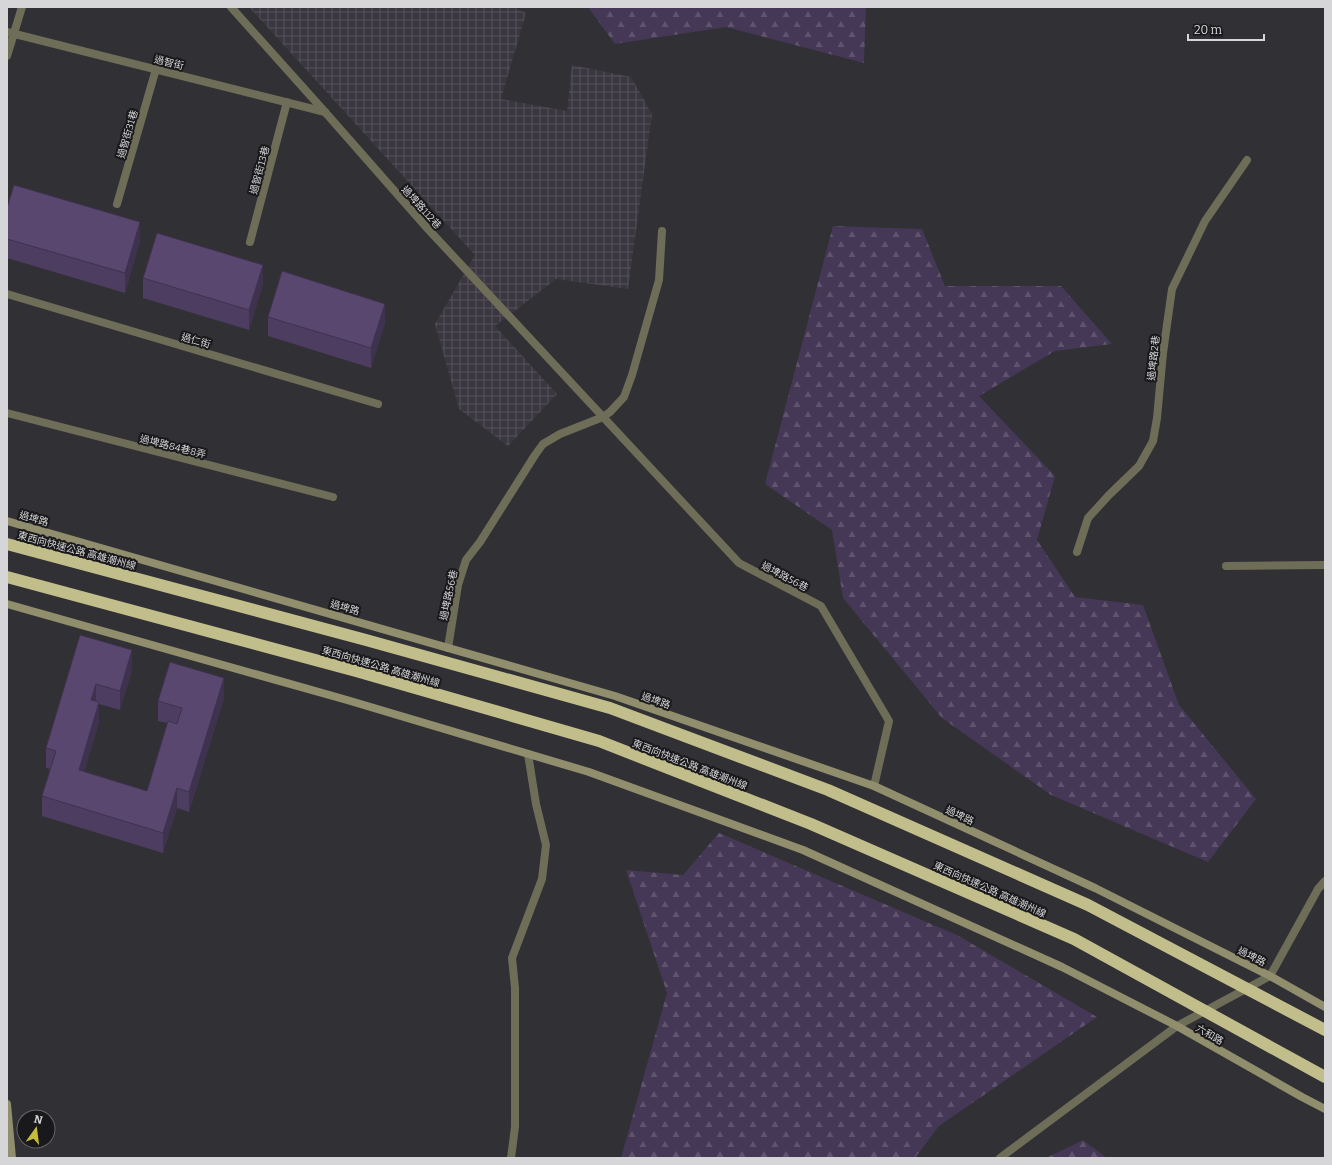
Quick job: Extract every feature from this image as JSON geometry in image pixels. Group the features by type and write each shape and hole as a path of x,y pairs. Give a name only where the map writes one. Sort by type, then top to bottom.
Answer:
{"highway":[{"name":"東西向快速公路 高雄潮州線","path":"7,544 366,640 610,708 828,790 1088,905 1325,1030"},
{"name":"東西向快速公路 高雄潮州線","path":"7,577 356,671 599,741 811,824 1074,939 1325,1076"}],"main road":[{"name":"過埤路","path":"7,521 615,696 874,786 1095,888 1270,976"},
{"path":"7,604 348,700 589,772 803,850 1062,967 1177,1026"},
{"path":"1270,976 1325,1006"},
{"name":"六和路","path":"1177,1026 1302,1098 1325,1109"},
{"path":"7,1104 12,1158"}],"street":[{"path":"7,56 10,33 22,7"},
{"name":"過埤路112巷","path":"231,7 426,228 603,418"},
{"name":"過智街","path":"10,33 325,112"},
{"name":"過智街31巷","path":"117,204 156,69"},
{"name":"過智街13巷","path":"250,242 287,102"},
{"name":"過埤路2巷","path":"1076,552 1088,518 1139,466 1153,441 1158,418 1163,353 1172,288 1205,221 1247,160"},
{"name":"過埤路56巷","path":"448,648 458,585 466,560 480,542 535,455 543,444 560,434 603,418 624,397 632,375 659,280 662,231"},
{"name":"過仁街","path":"7,294 378,404"},
{"name":"過埤路84巷8弄","path":"7,413 333,497"},
{"name":"過埤路56巷","path":"603,418 739,563 821,606 889,720 874,786"},
{"path":"1226,566 1325,565"},
{"path":"511,1158 515,1127 516,1051 515,988 512,958 542,879 546,845 536,804 528,754"},
{"path":"1270,976 1318,889 1325,881"},
{"name":"六和路","path":"1177,1026 1270,976"},
{"path":"1000,1158 1177,1026"}],"shaded area":[{"path":"249,7 513,7 526,13 501,99 567,111 572,65 631,77 652,114 628,289 556,279 495,326 557,394 508,446 459,409 435,324 475,255"}],"green space":[{"path":"588,7 866,7 864,63 726,27 615,44"},
{"path":"833,226 922,229 945,286 1061,286 1112,344 1055,351 979,396 1055,476 1037,540 1075,597 1143,605 1179,705 1256,799 1208,862 1051,795 942,718 843,598 832,530 765,484"},
{"path":"719,833 957,935 1097,1017 939,1126 915,1158 621,1158 667,993 626,870 683,875"},
{"path":"1083,1140 1107,1158 1046,1158"}],"building":[{"path":"14,185 140,222 125,273 7,239 7,208"},
{"path":"157,233 263,265 249,310 143,278"},
{"path":"282,271 385,304 371,348 268,317"},
{"path":"80,635 132,650 120,691 96,684 91,700 99,702 79,770 147,791 168,721 177,724 182,708 158,701 170,662 224,678 189,792 177,788 163,833 42,796 56,751 46,748"}]}
